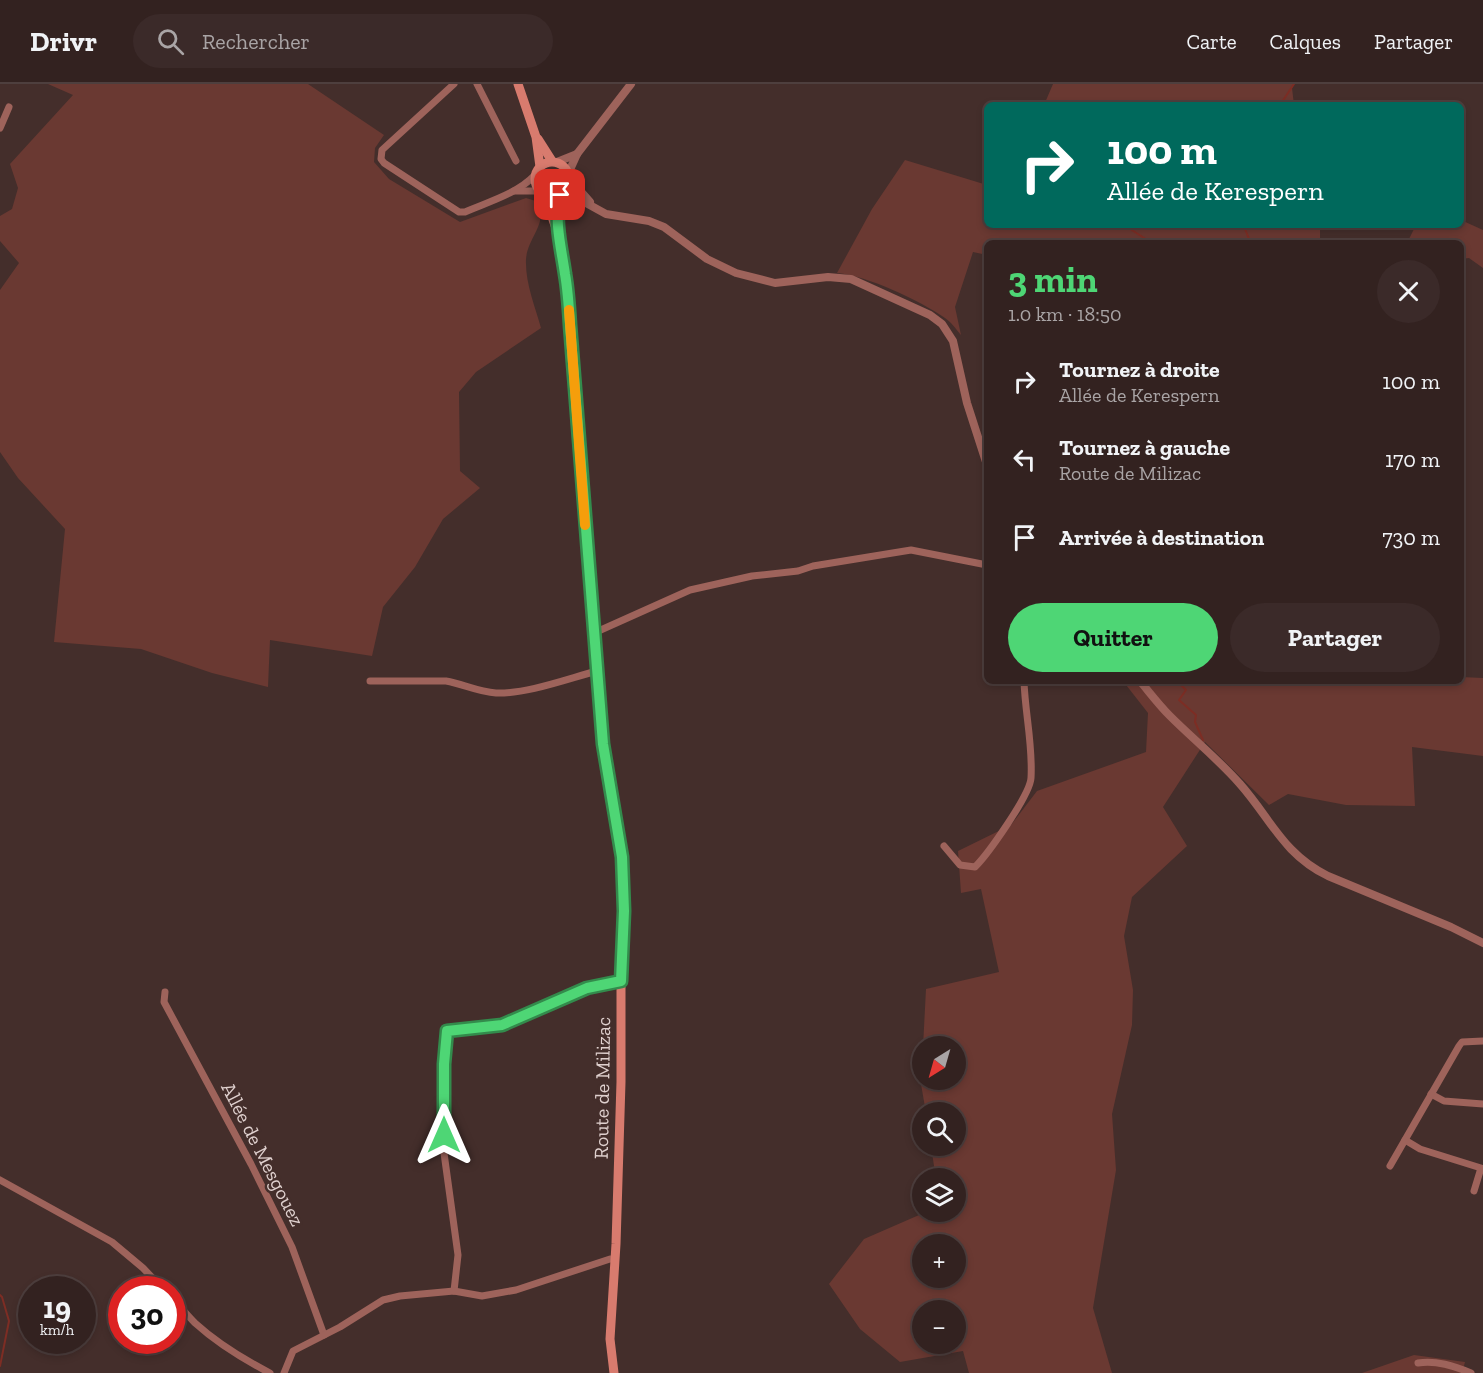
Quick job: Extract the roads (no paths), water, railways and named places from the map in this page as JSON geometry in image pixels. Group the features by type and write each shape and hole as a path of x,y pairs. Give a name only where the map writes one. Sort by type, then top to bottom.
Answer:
{"main road":[{"path":"518,84 536,137 554,162 565,168 568,176 562,193 553,197 542,193 535,184 536,137"},
{"path":"537,171 547,162 554,162"},
{"name":"Route de Milizac","path":"542,193 557,231 566,276 603,744 622,857 624,911 621,1082 610,1339 614,1373"},
{"name":"Route de Milizac","path":"557,231 557,207 562,193"}],"street":[{"path":"454,84 382,150 381,159 384,164 459,212 465,212 514,191 527,183 537,171"},
{"path":"477,84 516,161"},
{"path":"596,209 568,176 577,154 631,84"},
{"path":"0,128 9,107"},
{"path":"554,162 577,154"},
{"path":"514,191 542,193"},
{"path":"562,193 578,198 615,217 649,221 664,227 707,259 736,273 775,284 828,277 851,279 930,315 942,324 953,341 967,403 984,456"},
{"path":"594,633 690,590 752,576 798,571 813,566 910,550 984,564"},
{"path":"369,681 446,681 470,689 497,693 538,687 597,671"},
{"path":"944,846 960,865 975,867 1024,796 1031,781 1030,739 1024,684"},
{"path":"1143,684 1169,714 1241,785 1278,835 1298,857 1312,868 1452,927 1483,943"},
{"path":"454,1291 458,1255 444,1153 443,1086 447,1031 502,1025 587,988 621,981"},
{"name":"Allée de Mesgouez","path":"165,992 164,1002 251,1164 292,1247 324,1335"},
{"path":"1390,1166 1462,1042 1483,1041"},
{"path":"1431,1094 1444,1101 1483,1104"},
{"path":"1406,1140 1420,1149 1481,1168 1474,1191"},
{"path":"0,1180 112,1242 151,1276"},
{"path":"284,1373 293,1351 383,1300 400,1296 454,1291 482,1296 516,1290 615,1259"},
{"path":"186,1313 195,1323 238,1356 270,1373"},
{"path":"1418,1363 1454,1366 1471,1373"}],"waterway":[{"path":"1282,102 1294,84"},
{"path":"1129,228 1147,240"},
{"path":"1246,228 1248,240"},
{"path":"1180,684 1186,690 1179,700 1196,715 1195,722 1203,740"},
{"path":"0,1295 9,1321 0,1366"}]}
